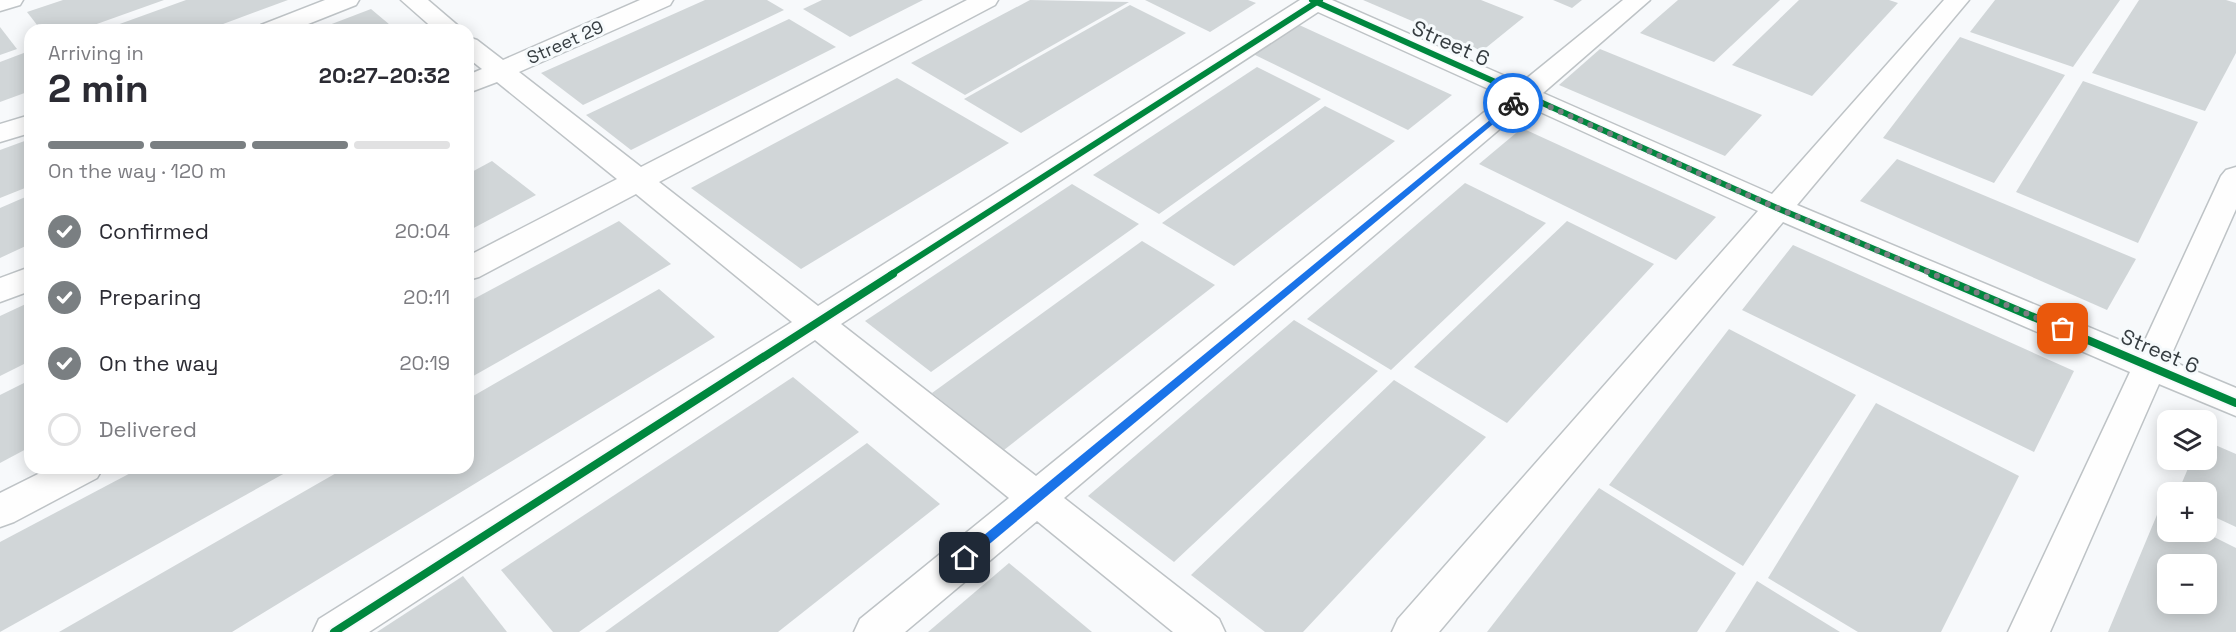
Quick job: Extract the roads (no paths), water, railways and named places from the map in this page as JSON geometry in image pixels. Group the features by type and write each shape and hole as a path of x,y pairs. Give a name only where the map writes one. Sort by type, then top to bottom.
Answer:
{"street":[{"path":"0,4 11,0"},
{"path":"285,24 347,0"},
{"path":"413,0 443,24"},
{"name":"Street 29","path":"474,82 662,0"},
{"path":"474,266 986,0"},
{"path":"875,632 1638,0"},
{"path":"1413,632 1957,0"},
{"path":"334,632 1316,1"},
{"name":"Street 6","path":"1316,1 1777,208 2236,403"},
{"path":"474,50 1204,632"},
{"path":"0,134 24,125"},
{"path":"2029,632 2236,176"},
{"path":"0,291 24,281"},
{"path":"0,511 72,474"}]}
